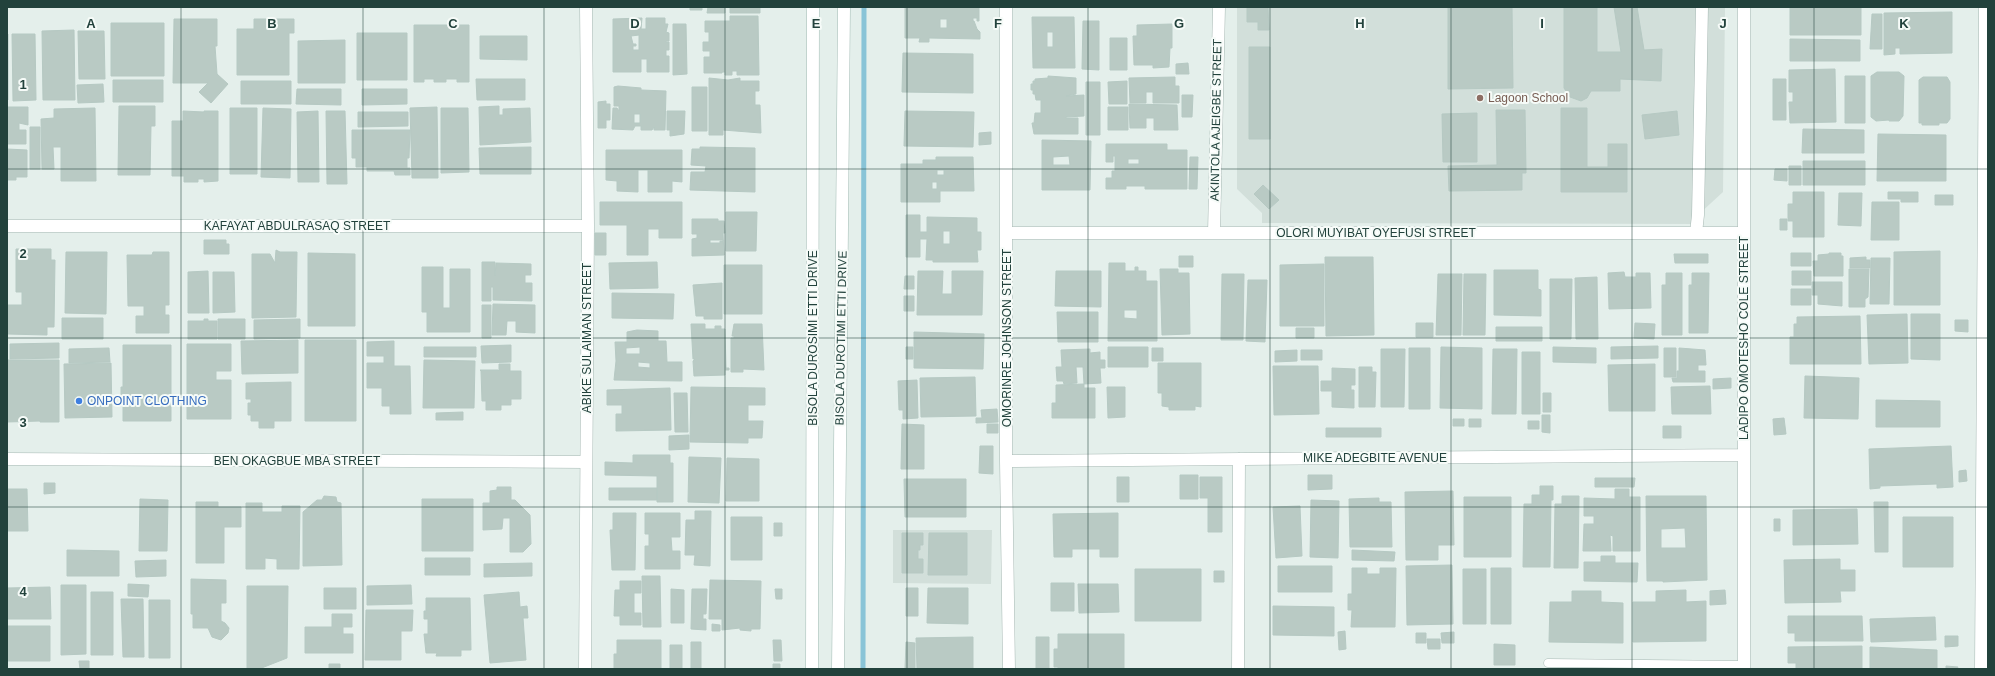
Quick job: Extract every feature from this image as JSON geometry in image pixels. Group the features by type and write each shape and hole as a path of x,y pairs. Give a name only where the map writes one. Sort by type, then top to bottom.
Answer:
{"street":[{"name":"ABIKE SULAIMAN STREET","path":"585,669 588,226 586,7"},
{"name":"BISOLA DUROSIMI ETTI DRIVE","path":"812,669 814,7"},
{"name":"BISOLA DUROTIMI ETTI DRIVE","path":"838,669 844,7"},
{"name":"OMORINRE JOHNSON STREET","path":"1006,7 1006,461 1009,669"},
{"name":"AKINTOLA AJEIGBE STREET","path":"1214,233 1218,7"},
{"path":"1696,233 1702,7"},
{"name":"LADIPO OMOTESHO COLE STREET","path":"1744,7 1744,667"},
{"path":"1981,669 1985,7"},
{"name":"KAFAYAT ABDULRASAQ STREET","path":"7,226 588,226"},
{"name":"OLORI MUYIBAT OYEFUSI STREET","path":"1007,233 1744,233"},
{"name":"MIKE ADEGBITE AVENUE","path":"1006,461 1744,455"},
{"name":"BEN OKAGBUE MBA STREET","path":"7,459 586,462"},
{"path":"1238,669 1239,459"}],"lane":[{"path":"1548,663 1744,667"}],"shaded area":[{"name":"Lagoon School","path":"1237,7 1725,7 1723,192 1698,215 1698,224 1262,223 1262,213 1237,189"},
{"path":"893,530 992,530 991,584 893,583"}],"building":[{"path":"690,7 702,7 702,10 690,10"},
{"path":"708,7 725,7 725,13 707,13"},
{"path":"730,7 760,7 760,13 730,13"},
{"path":"905,7 979,7 979,21 977,21 977,18 973,18 973,21 980,32 980,39 929,38 929,42 919,42 920,38 905,38","holes":["940,19 947,19 947,28 940,28"]},
{"path":"1247,7 1268,7 1269,30 1258,30 1258,22 1247,22"},
{"path":"1448,7 1512,7 1513,88 1448,89"},
{"path":"1564,7 1597,7 1597,52 1621,52 1614,7 1637,7 1644,50 1662,49 1661,81 1620,79 1620,91 1591,91 1587,98 1581,101 1570,97 1564,88"},
{"path":"1790,7 1861,7 1861,35 1790,35"},
{"path":"1952,12 1952,53 1900,54 1900,48 1895,48 1895,54 1884,55 1884,13"},
{"path":"1872,14 1882,14 1882,49 1870,49"},
{"path":"730,16 758,16 759,75 737,75 737,71 732,71 732,75 725,75 725,72 704,73 704,57 710,57 710,51 703,51 703,42 709,42 709,32 705,32 705,21 730,21"},
{"path":"1032,17 1074,17 1075,68 1033,68","holes":["1047,32 1053,32 1053,47 1047,47"]},
{"path":"642,18 641,29 646,29 646,18 665,18 665,24 668,24 666,32 669,33 669,41 666,42 669,42 669,50 666,50 666,56 669,56 669,72 647,72 647,59 641,59 641,72 613,72 613,19","holes":["639,35 639,50 633,50 633,46 636,46 636,44 633,44 631,36"]},
{"path":"174,19 217,19 217,46 215,46 217,74 228,84 211,103 199,92 208,83 173,83"},
{"path":"254,19 294,19 294,33 289,33 289,75 237,75 237,29 254,29"},
{"path":"1083,21 1099,21 1099,70 1082,69"},
{"path":"111,23 164,23 164,76 111,76"},
{"path":"673,24 686,24 687,74 673,75"},
{"path":"1172,24 1172,48 1170,48 1169,67 1153,68 1153,65 1134,65 1133,36 1137,36 1137,25"},
{"path":"414,25 469,25 469,82 457,82 457,79 446,79 446,82 434,82 434,79 424,79 424,82 414,82"},
{"path":"74,30 75,100 43,100 42,31"},
{"path":"78,31 104,31 105,79 79,79"},
{"path":"357,33 407,33 407,80 357,80"},
{"path":"8,34 8,100 7,100"},
{"path":"12,34 35,34 36,100 13,101"},
{"path":"480,36 527,36 527,60 480,59"},
{"path":"1110,38 1127,38 1127,70 1110,70"},
{"path":"1790,39 1860,40 1860,61 1790,61"},
{"path":"345,40 345,83 298,83 298,41"},
{"path":"1249,47 1270,47 1270,139 1249,139"},
{"path":"903,53 973,54 973,93 902,92"},
{"path":"1188,63 1189,74 1176,74 1176,64"},
{"path":"1835,69 1836,122 1790,123 1789,102 1793,102 1793,92 1789,92 1789,70"},
{"path":"1877,72 1899,72 1904,76 1903,116 1899,121 1876,121 1871,117 1871,76"},
{"path":"1048,76 1076,78 1076,94 1066,96 1084,95 1084,116 1066,118 1078,118 1078,134 1034,134 1032,123 1034,123 1035,113 1041,113 1041,100 1036,100 1033,90 1031,90 1031,84 1033,84 1035,79 1048,78"},
{"path":"1845,76 1865,76 1865,123 1845,123"},
{"path":"1175,77 1175,86 1179,86 1179,103 1153,103 1153,92 1146,92 1146,103 1130,103 1129,78"},
{"path":"1923,77 1947,77 1950,82 1950,119 1947,123 1939,123 1939,125 1922,125 1922,123 1919,123 1919,80"},
{"path":"709,78 728,80 740,78 740,81 759,81 759,91 755,91 755,105 760,105 761,133 723,130 723,135 709,135"},
{"path":"476,79 525,79 525,100 477,100"},
{"path":"1773,79 1786,79 1786,120 1773,120"},
{"path":"113,80 163,80 163,102 113,102"},
{"path":"241,81 291,81 291,104 241,104"},
{"path":"1127,81 1127,104 1109,104 1108,82"},
{"path":"1086,82 1100,82 1100,135 1086,135"},
{"path":"103,84 104,102 78,103 77,85"},
{"path":"618,86 641,88 641,90 666,91 665,130 654,130 654,127 652,130 641,130 641,126 635,126 633,130 612,129 613,108 617,108 619,111 619,106 614,106 614,87","holes":["634,114 640,114 640,123 634,123"]},
{"path":"692,87 707,87 707,131 692,131"},
{"path":"297,89 341,89 341,105 296,104"},
{"path":"362,89 407,89 407,104 362,105"},
{"path":"1182,95 1193,95 1192,117 1182,117"},
{"path":"606,101 606,104 610,104 610,120 606,120 606,128 598,128 598,102"},
{"path":"1129,104 1177,105 1178,130 1154,130 1154,118 1146,118 1146,128 1130,128"},
{"path":"119,106 155,106 155,126 151,126 150,175 118,175"},
{"path":"499,106 499,115 503,115 503,109 530,108 531,142 480,145 479,107"},
{"path":"7,107 28,107 28,125 19,123 19,130 26,130 26,144 7,144"},
{"path":"437,107 438,178 412,178 410,108"},
{"path":"1108,107 1128,107 1128,130 1108,130"},
{"path":"95,108 96,181 61,181 61,147 53,147 54,169 42,169 41,119 54,118 54,109"},
{"path":"230,108 257,108 257,174 230,174"},
{"path":"263,108 291,109 290,178 261,177"},
{"path":"441,108 468,108 469,172 441,173"},
{"path":"1561,108 1587,108 1587,167 1608,167 1608,144 1627,144 1627,192 1561,192"},
{"path":"1496,110 1525,110 1526,173 1522,173 1522,190 1449,191 1448,166 1497,165"},
{"path":"183,111 218,111 218,181 204,182 204,179 198,179 198,182 184,182 184,176 172,176 172,121 183,121"},
{"path":"318,111 319,182 298,182 297,112"},
{"path":"326,111 345,111 347,184 327,184"},
{"path":"667,111 685,111 684,134 670,136 670,130 667,130"},
{"path":"905,111 974,112 973,147 904,146"},
{"path":"1677,111 1679,135 1645,139 1642,115"},
{"path":"358,112 408,112 408,126 358,127"},
{"path":"1477,113 1477,162 1443,162 1442,114"},
{"path":"30,127 40,127 40,169 30,169"},
{"path":"1803,129 1864,130 1864,153 1802,153"},
{"path":"352,130 410,130 409,158 407,158 407,168 410,168 410,175 395,175 394,171 367,171 367,167 356,167 356,158 352,158"},
{"path":"991,132 991,144 979,145 979,133"},
{"path":"1878,134 1946,135 1946,181 1877,181"},
{"path":"1042,140 1091,141 1090,190 1042,190","holes":["1069,156 1070,165 1053,165 1053,157"]},
{"path":"1106,144 1167,144 1167,150 1187,150 1187,189 1145,189 1145,186 1126,186 1126,189 1106,189 1106,178 1112,178 1112,171 1115,171 1115,156 1113,156 1113,162 1106,162","holes":["1128,159 1139,159 1139,164 1128,164"]},
{"path":"531,147 531,174 480,174 479,148"},
{"path":"700,147 755,148 755,192 690,190 691,172 705,172 706,166 691,165 692,149 700,149"},
{"path":"7,149 27,150 27,177 16,177 16,180 7,180"},
{"path":"606,150 682,150 682,182 672,181 672,192 648,192 648,170 638,170 638,192 617,191 617,181 606,180"},
{"path":"936,157 973,157 974,191 940,191 940,202 901,202 901,164 923,164 923,160 936,160","holes":["937,170 944,170 944,175 937,175","932,182 937,182 937,189 932,189"]},
{"path":"1190,157 1198,157 1197,189 1189,189"},
{"path":"1803,161 1865,161 1865,185 1803,185"},
{"path":"1789,166 1801,166 1801,185 1789,185"},
{"path":"1775,169 1787,169 1787,181 1774,180"},
{"path":"1263,185 1279,200 1269,209 1254,194"},
{"path":"1793,192 1824,192 1824,237 1793,237 1793,221 1788,221 1788,204 1793,204"},
{"path":"1888,192 1918,192 1918,202 1901,202 1901,199 1888,199"},
{"path":"1839,193 1862,193 1861,226 1838,225"},
{"path":"1935,195 1953,195 1953,205 1935,205"},
{"path":"600,202 682,202 682,238 659,238 659,229 648,229 648,255 627,255 627,225 600,225"},
{"path":"1872,202 1899,202 1899,240 1871,240"},
{"path":"726,212 757,212 756,251 726,251"},
{"path":"906,215 920,215 920,232 927,232 927,217 977,218 977,232 981,232 981,250 977,250 978,262 933,262 933,260 926,260 927,239 920,239 920,257 906,257","holes":["943,231 950,231 950,244 943,244"]},
{"path":"692,219 718,219 718,221 724,221 724,255 692,256 692,239 697,238 697,234 692,234","holes":["710,240 723,240 720,241 720,243 710,243"]},
{"path":"1780,219 1787,219 1787,230 1780,230"},
{"path":"595,233 606,233 606,255 595,255"},
{"path":"204,240 226,240 226,244 229,244 229,254 204,254"},
{"path":"16,249 51,249 51,260 55,260 54,327 47,327 47,335 7,334 7,305 22,305 22,292 16,292"},
{"path":"276,250 280,252 297,252 296,317 252,318 252,254 270,254 275,263"},
{"path":"1940,251 1940,305 1894,305 1894,252"},
{"path":"66,252 107,252 106,314 65,313"},
{"path":"153,252 169,252 169,305 165,305 165,315 169,315 169,333 136,333 136,316 144,316 144,306 128,306 127,255 152,255"},
{"path":"308,253 355,254 355,326 308,326"},
{"path":"1791,253 1811,253 1811,266 1791,266"},
{"path":"1841,253 1841,256 1843,256 1843,276 1814,276 1813,261 1818,261 1818,255"},
{"path":"1674,254 1708,254 1708,263 1675,263"},
{"path":"1179,256 1193,256 1193,267 1179,267"},
{"path":"1325,257 1373,257 1374,335 1326,336"},
{"path":"1866,257 1866,260 1870,260 1870,268 1850,268 1850,258"},
{"path":"1871,258 1890,258 1889,304 1870,304"},
{"path":"482,262 495,262 495,276 496,263 531,264 531,275 525,275 525,283 532,283 532,301 493,300 493,287 491,287 491,301 482,301"},
{"path":"657,262 658,288 610,289 609,263"},
{"path":"1109,263 1125,263 1125,271 1135,271 1135,267 1138,267 1138,271 1146,271 1146,281 1157,281 1157,341 1108,341","holes":["1124,310 1137,310 1137,319 1124,318"]},
{"path":"1324,264 1324,326 1280,326 1280,265"},
{"path":"724,265 762,265 762,314 724,314"},
{"path":"422,267 443,267 443,308 450,308 450,269 470,269 470,332 427,332 427,312 422,312"},
{"path":"1160,269 1178,269 1178,273 1189,273 1190,334 1162,335"},
{"path":"1849,269 1869,269 1868,297 1865,299 1865,307 1849,307"},
{"path":"1494,270 1538,270 1538,289 1541,290 1541,316 1494,315"},
{"path":"208,271 209,313 188,313 188,272"},
{"path":"918,271 943,271 942,294 952,294 952,271 983,271 982,315 917,315"},
{"path":"1056,271 1101,271 1101,307 1055,306"},
{"path":"1792,271 1811,271 1811,285 1792,285"},
{"path":"213,272 234,272 235,312 213,313"},
{"path":"1624,272 1625,277 1636,277 1636,273 1650,273 1651,308 1609,309 1608,273"},
{"path":"1666,273 1682,273 1682,335 1662,335 1662,285 1666,285"},
{"path":"1692,273 1709,273 1708,333 1689,333 1689,285 1692,285"},
{"path":"1222,274 1244,274 1243,340 1221,340"},
{"path":"1438,274 1462,274 1461,335 1436,335"},
{"path":"1464,274 1486,274 1485,335 1463,335"},
{"path":"905,276 914,276 914,289 904,289"},
{"path":"1597,277 1598,339 1576,339 1575,278"},
{"path":"1550,279 1572,279 1571,339 1550,339"},
{"path":"1248,280 1267,280 1265,342 1246,341"},
{"path":"1812,282 1842,282 1842,306 1818,304 1818,295 1812,295"},
{"path":"722,283 722,319 704,319 704,316 696,316 693,285"},
{"path":"1791,289 1811,289 1811,305 1791,305"},
{"path":"612,293 674,294 673,319 612,318"},
{"path":"904,296 914,296 914,311 904,311"},
{"path":"493,304 535,305 535,333 516,332 516,321 507,321 506,335 492,335"},
{"path":"482,305 491,305 491,338 482,338"},
{"path":"1057,312 1098,312 1098,342 1058,342"},
{"path":"1907,314 1908,363 1869,364 1867,315"},
{"path":"1911,314 1940,314 1940,360 1911,359"},
{"path":"1860,316 1861,364 1790,364 1790,337 1794,337 1794,324 1797,324 1797,317"},
{"path":"62,318 103,318 103,339 62,339"},
{"path":"204,319 208,319 208,321 217,321 217,339 188,339 188,321 204,321"},
{"path":"218,319 245,319 245,339 218,339"},
{"path":"300,319 300,338 254,339 254,320"},
{"path":"1955,320 1968,320 1968,332 1955,331"},
{"path":"1416,323 1433,323 1433,337 1416,337"},
{"path":"1635,323 1655,324 1654,339 1634,338"},
{"path":"691,324 705,324 705,329 715,329 715,326 721,326 721,329 725,329 726,368 729,368 729,370 725,370 725,375 694,376 693,361 695,359 693,359"},
{"path":"734,324 762,324 764,370 743,369 743,372 731,372 731,338 734,338 734,336 732,336"},
{"path":"1496,327 1542,327 1542,341 1496,341"},
{"path":"1296,328 1314,328 1314,338 1296,338"},
{"path":"637,330 658,331 658,341 666,341 667,362 682,362 682,381 614,380 616,361 615,342 627,342 627,332","holes":["640,347 640,354 626,354 626,348","638,362 650,363 650,368 638,367"]},
{"path":"914,332 984,334 983,369 914,368"},
{"path":"298,340 298,373 242,374 241,341"},
{"path":"305,340 356,340 356,421 305,421"},
{"path":"394,341 394,366 410,366 411,414 390,414 390,406 382,406 382,388 367,388 367,363 384,363 384,356 367,356 367,342"},
{"path":"59,343 59,358 10,359 10,344"},
{"path":"187,344 231,344 231,371 216,371 216,380 231,380 231,419 187,419"},
{"path":"123,345 171,345 171,421 123,421 123,397 121,397 121,387 123,387"},
{"path":"511,345 511,362 482,363 481,346"},
{"path":"1658,346 1658,358 1611,359 1611,347"},
{"path":"424,347 476,347 476,357 424,357"},
{"path":"906,347 913,347 913,359 906,359"},
{"path":"1108,347 1148,347 1148,367 1108,367"},
{"path":"1441,347 1482,348 1482,409 1440,408"},
{"path":"1553,347 1596,348 1596,363 1553,362"},
{"path":"109,348 110,362 69,363 69,349"},
{"path":"1152,348 1163,348 1163,361 1152,361"},
{"path":"1409,348 1430,348 1430,409 1409,409"},
{"path":"1664,348 1676,348 1676,377 1664,377"},
{"path":"1679,348 1705,350 1706,365 1698,365 1698,371 1705,371 1705,382 1673,382 1672,378 1677,378 1677,371 1679,371"},
{"path":"1090,349 1090,353 1100,352 1100,360 1105,360 1105,368 1100,368 1101,383 1084,384 1083,367 1076,367 1077,383 1064,384 1063,381 1057,381 1056,367 1062,367 1061,350"},
{"path":"1381,349 1405,349 1404,407 1381,407"},
{"path":"1493,349 1517,349 1516,414 1492,414"},
{"path":"1297,350 1297,361 1275,362 1275,351"},
{"path":"1301,350 1322,350 1322,360 1301,360"},
{"path":"1522,352 1540,352 1540,414 1522,414"},
{"path":"7,360 59,360 59,422 7,422"},
{"path":"424,360 475,361 474,408 423,408"},
{"path":"111,363 112,417 65,418 64,364"},
{"path":"1158,363 1201,363 1201,407 1195,406 1195,410 1169,410 1169,407 1162,406 1162,393 1158,393"},
{"path":"499,364 510,364 510,371 521,371 521,399 511,399 511,405 501,405 501,410 486,410 486,401 482,401 480,370 499,371"},
{"path":"1655,364 1655,411 1609,411 1608,365"},
{"path":"1273,366 1318,366 1319,414 1274,415"},
{"path":"1359,367 1372,367 1372,372 1376,372 1375,407 1359,407"},
{"path":"1332,368 1355,369 1355,385 1351,385 1351,390 1354,390 1354,408 1332,407 1332,391 1321,391 1321,381 1332,381"},
{"path":"1805,376 1859,378 1858,419 1804,418"},
{"path":"975,377 976,416 921,417 920,378"},
{"path":"1731,378 1731,388 1713,389 1713,379"},
{"path":"917,380 918,418 903,419 903,410 899,410 898,381"},
{"path":"291,382 291,421 274,421 274,428 259,428 259,421 251,421 251,415 248,415 248,403 251,403 251,399 246,399 246,383"},
{"path":"1084,384 1084,388 1095,388 1095,418 1052,418 1052,403 1056,403 1056,385"},
{"path":"1710,386 1711,414 1672,414 1671,387"},
{"path":"691,387 765,388 765,405 748,405 748,421 763,421 762,438 748,438 748,443 690,442"},
{"path":"1107,387 1125,387 1125,417 1108,418"},
{"path":"670,388 671,430 616,431 616,414 622,414 622,405 607,405 607,390"},
{"path":"674,393 687,393 688,432 675,432"},
{"path":"1543,393 1551,393 1551,412 1543,412"},
{"path":"1876,400 1940,401 1940,427 1876,427"},
{"path":"997,409 998,422 976,423 976,418 982,418 981,410"},
{"path":"463,412 463,420 436,420 436,413"},
{"path":"1542,415 1550,415 1550,433 1542,432"},
{"path":"1784,418 1786,434 1774,435 1773,419"},
{"path":"1453,419 1464,419 1464,426 1453,426"},
{"path":"1469,419 1481,419 1481,427 1469,427"},
{"path":"1528,421 1539,421 1539,429 1528,429"},
{"path":"902,424 924,425 924,469 901,469"},
{"path":"987,424 998,424 998,433 987,433"},
{"path":"1663,426 1681,426 1681,438 1663,438"},
{"path":"1326,428 1381,428 1381,437 1326,437"},
{"path":"689,435 689,449 669,450 669,436"},
{"path":"980,446 993,446 993,474 979,473"},
{"path":"1951,446 1953,487 1937,488 1937,484 1880,486 1880,488 1870,489 1869,449"},
{"path":"633,455 670,455 670,463 673,463 673,502 657,502 657,476 605,475 605,462 633,463"},
{"path":"689,457 721,458 719,503 688,502"},
{"path":"727,458 759,459 759,501 726,501"},
{"path":"1966,470 1967,481 1959,482 1959,471"},
{"path":"1180,475 1198,475 1198,499 1180,499"},
{"path":"1308,475 1332,475 1332,489 1308,490"},
{"path":"1117,477 1129,477 1129,502 1117,502"},
{"path":"1200,477 1222,477 1222,532 1208,532 1208,498 1200,498"},
{"path":"1595,478 1635,478 1634,487 1595,487"},
{"path":"904,479 966,479 966,517 905,517"},
{"path":"44,483 55,483 55,493 44,494"},
{"path":"1540,486 1553,486 1553,500 1551,500 1550,567 1523,567 1524,504 1532,504 1532,495 1540,495"},
{"path":"497,487 511,487 511,500 515,500 530,515 531,544 523,552 510,552 510,518 503,518 502,529 483,530 483,503 490,503 490,491 497,490"},
{"path":"609,488 657,488 657,500 609,500"},
{"path":"7,489 27,489 28,531 7,531"},
{"path":"1615,489 1629,489 1629,497 1640,497 1640,551 1613,551 1613,536 1610,535 1611,551 1583,551 1584,524 1594,524 1594,516 1584,516 1584,498 1615,499"},
{"path":"1453,491 1454,545 1438,545 1438,560 1406,560 1405,492"},
{"path":"324,496 336,497 337,502 341,503 342,565 303,566 303,512 317,500 322,500"},
{"path":"1562,496 1579,496 1578,568 1554,568 1555,504 1562,504"},
{"path":"1646,496 1706,496 1707,580 1663,582 1647,581","holes":["1685,528 1686,548 1661,548 1661,529"]},
{"path":"1464,497 1511,497 1511,557 1464,557"},
{"path":"1379,498 1379,502 1391,502 1392,547 1350,547 1349,499"},
{"path":"140,499 168,500 167,551 139,551"},
{"path":"422,499 473,499 473,551 422,551"},
{"path":"1311,500 1339,501 1338,558 1310,557"},
{"path":"196,502 218,502 218,507 241,507 241,527 224,527 224,563 196,563"},
{"path":"1874,502 1888,502 1888,552 1875,552"},
{"path":"246,503 262,503 262,512 282,512 282,506 300,506 299,569 277,569 277,559 265,558 265,569 246,569"},
{"path":"1300,506 1302,556 1276,558 1273,507"},
{"path":"1857,509 1858,544 1793,545 1793,510"},
{"path":"695,511 711,511 710,566 694,565 695,555 685,555 686,520 695,520"},
{"path":"613,513 636,513 635,570 612,570 610,530 613,530"},
{"path":"645,513 680,513 680,537 671,537 672,551 680,551 680,569 645,569 645,546 649,546 649,534 645,534"},
{"path":"1118,513 1118,557 1100,557 1100,549 1072,549 1072,557 1054,557 1053,514"},
{"path":"731,517 762,517 762,560 731,560"},
{"path":"1903,517 1953,517 1953,567 1903,567"},
{"path":"1774,519 1780,519 1780,531 1774,531"},
{"path":"774,523 782,523 782,536 774,536"},
{"path":"902,533 923,533 923,545 920,545 920,550 918,550 918,559 923,559 923,573 902,573"},
{"path":"929,533 967,533 967,575 928,575"},
{"path":"67,550 119,551 119,576 67,576"},
{"path":"1352,550 1395,552 1394,561 1352,560"},
{"path":"1601,556 1615,556 1615,563 1638,563 1637,582 1584,581 1584,562 1601,562"},
{"path":"425,558 470,558 470,575 425,575"},
{"path":"1840,559 1840,570 1855,570 1855,591 1840,591 1841,602 1785,603 1784,560"},
{"path":"166,560 166,576 136,577 135,561"},
{"path":"532,563 532,576 484,577 484,564"},
{"path":"1452,565 1453,624 1407,625 1406,566"},
{"path":"1278,566 1332,566 1332,592 1278,592"},
{"path":"1352,568 1367,568 1367,574 1380,574 1380,568 1396,568 1395,627 1351,627 1352,610 1348,610 1348,594 1352,594"},
{"path":"1491,568 1511,568 1511,624 1491,624"},
{"path":"1135,569 1201,569 1201,621 1135,621"},
{"path":"1463,569 1486,569 1486,624 1463,624"},
{"path":"1214,571 1224,571 1224,582 1214,582"},
{"path":"642,576 660,576 661,627 643,627"},
{"path":"191,579 226,580 226,603 221,603 221,621 229,628 228,633 221,640 212,637 208,628 193,628 193,614 191,614"},
{"path":"710,580 761,581 760,629 751,629 751,631 740,630 740,628 722,630 722,619 709,619"},
{"path":"620,581 641,581 641,593 634,593 634,613 641,613 641,625 620,625 620,616 614,616 615,590 620,590"},
{"path":"1051,583 1074,583 1074,611 1051,611"},
{"path":"128,584 149,585 148,597 128,596"},
{"path":"1078,584 1118,584 1119,612 1079,613"},
{"path":"61,585 86,585 86,654 61,655"},
{"path":"411,585 412,604 367,605 367,586"},
{"path":"247,586 288,586 287,658 259,669 247,669"},
{"path":"50,587 51,619 7,619 7,588"},
{"path":"324,588 356,588 356,609 324,609"},
{"path":"906,588 918,588 918,616 906,616"},
{"path":"928,588 968,588 968,624 927,623"},
{"path":"671,589 684,590 684,623 671,623"},
{"path":"692,589 707,589 706,614 703,614 703,619 706,619 706,630 691,629"},
{"path":"775,589 782,589 782,599 776,599"},
{"path":"1686,590 1686,602 1706,601 1706,641 1633,642 1633,602 1656,602 1656,591"},
{"path":"1725,590 1726,604 1710,605 1710,591"},
{"path":"1572,591 1601,591 1601,602 1623,603 1623,643 1549,642 1550,602 1572,602"},
{"path":"91,592 113,592 113,655 91,655"},
{"path":"519,592 520,607 527,606 528,618 523,618 526,660 490,663 484,595"},
{"path":"426,598 470,598 471,650 461,650 461,656 436,656 437,653 426,653 424,634 428,634 428,619 424,619 424,611 426,611"},
{"path":"121,599 143,599 144,657 123,657"},
{"path":"149,600 170,600 170,658 149,658"},
{"path":"1273,606 1334,607 1334,636 1273,635"},
{"path":"366,610 413,610 412,631 401,631 401,660 365,660"},
{"path":"332,614 352,614 352,627 343,627 343,634 353,634 353,653 305,653 305,627 332,627"},
{"path":"1788,616 1862,616 1863,641 1795,641 1795,633 1788,633"},
{"path":"1935,617 1936,640 1871,642 1870,619"},
{"path":"712,624 720,625 720,631 712,631"},
{"path":"7,626 50,626 50,661 7,661"},
{"path":"1345,631 1346,649 1339,650 1338,632"},
{"path":"1454,632 1454,643 1442,643 1441,633"},
{"path":"1416,633 1426,633 1426,643 1416,643"},
{"path":"1058,634 1124,634 1124,669 1058,669 1058,667 1054,667 1054,649 1058,649"},
{"path":"1945,636 1958,636 1958,646 1945,647"},
{"path":"973,637 973,669 917,669 916,638"},
{"path":"1036,637 1049,637 1049,669 1036,669"},
{"path":"1427,639 1440,639 1440,649 1428,649"},
{"path":"617,640 661,640 661,669 614,669 614,654 617,654"},
{"path":"773,640 781,640 782,661 774,661"},
{"path":"691,642 701,642 701,669 691,669"},
{"path":"906,642 915,643 915,669 905,669"},
{"path":"1494,644 1515,645 1515,665 1494,665"},
{"path":"670,645 682,645 682,669 670,669"},
{"path":"1862,646 1862,669 1796,669 1796,663 1788,663 1788,647"},
{"path":"1870,647 1937,650 1937,669 1870,669"},
{"path":"79,661 89,661 89,669 80,669"},
{"path":"329,664 340,664 340,669 329,669"},
{"path":"773,664 780,664 780,669 773,669"},
{"path":"1946,666 1958,667 1957,669 1946,669"},
{"path":"1706,668 1706,669 1633,669"}],"waterway":[{"path":"863,669 864,7"}],"place":[{"name":"Lagoon School","path":"1480,98"},
{"name":"ONPOINT CLOTHING","path":"79,401"}]}
